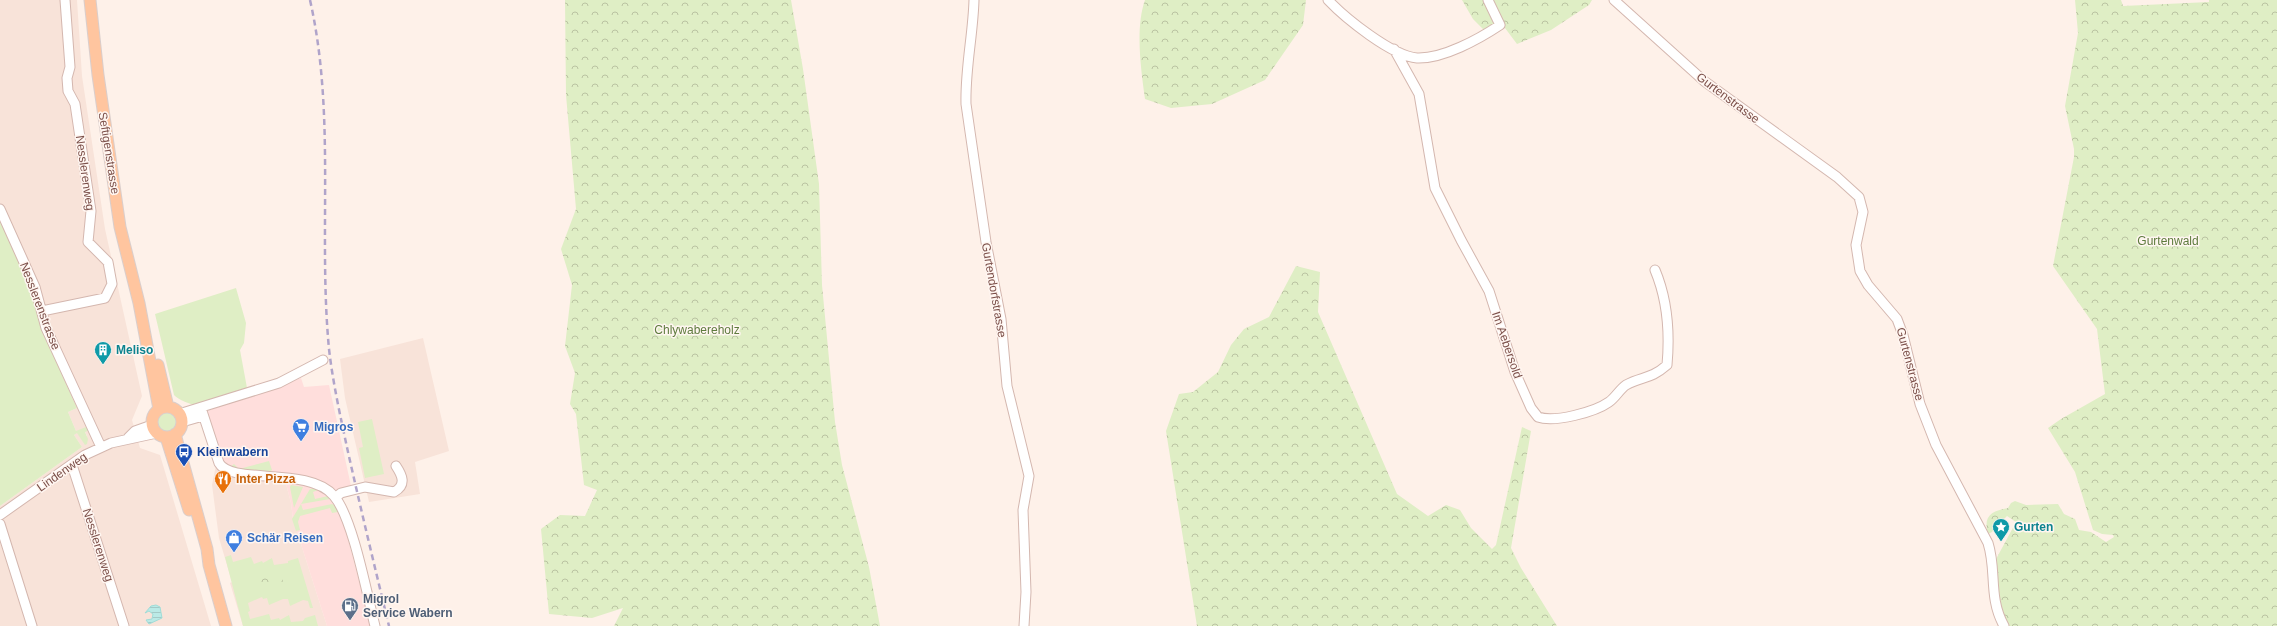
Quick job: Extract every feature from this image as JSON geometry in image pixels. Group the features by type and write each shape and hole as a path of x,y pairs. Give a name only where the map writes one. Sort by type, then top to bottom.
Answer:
{"main road":[{"name":"Seftigenstrasse","path":"90,0 108,150 120,227 163,408"},
{"path":"162,432 180,418 163,408 153,415 162,432 207,549 209,565 226,626"}],"street":[{"name":"Nesslerenweg","path":"42,311 105,298 112,284 108,262 88,242 92,212 75,104 68,91 67,78 70,67 64,0"},
{"name":"Gurtendorfstrasse","path":"974,0 973,32 965,86 966,104 986,242 1001,319 1007,386 1029,476 1023,510 1026,592 1024,626"},
{"path":"1328,0 1355,24 1394,48 1409,56 1427,57 1474,41 1500,25 1488,0"},
{"name":"Gurtenstrasse","path":"1614,0 1704,81 1837,177 1858,197 1863,212 1856,245 1860,271 1868,285 1888,306 1900,324 1920,404 1936,445 1988,543 1992,554 1992,585 1996,605 2004,626"},
{"name":"Im Aebersold","path":"1394,48 1419,94 1435,188 1461,240 1483,279 1515,372 1531,408 1538,417 1553,419 1594,410 1609,403 1626,386 1656,375 1667,365 1667,312 1663,289 1655,270"},
{"name":"Nesslerenstrasse","path":"0,209 35,287 46,328 101,447"},
{"path":"180,418 202,412 279,383 323,360"},
{"path":"202,412 219,463 225,470 233,473 282,476 301,480 323,487 336,497 347,520 375,626"},
{"name":"Lindenweg","path":"0,515 72,465 101,447 128,438 135,431 162,432"},
{"name":"Nesslerenweg","path":"72,465 124,626"},
{"path":"336,497 342,493 365,487 394,492 400,488 403,481 396,466"},
{"path":"0,524 32,626"}],"shaded area":[{"path":"0,0 77,0 82,76 105,229 142,396 132,420 140,448 160,455 211,626 0,626 0,506 82,447 74,435 77,432 85,444 87,436 85,432 76,431 68,412 77,408 43,332 0,216"},
{"path":"423,338 449,451 415,462 420,494 369,502 345,398 340,359"},
{"path":"301,378 304,387 329,385 351,486 338,491 328,486 236,470 224,464 207,413 208,411 230,401"},
{"path":"216,465 220,472 229,476 285,480 291,503 293,519 327,626 243,626 230,583 232,582 219,538 212,485"},
{"path":"285,480 316,488 329,496 341,513 371,626 327,626 293,519 291,503"}],"green space":[{"name":"Chlywabereholz","path":"565,0 791,0 803,69 819,184 822,285 835,422 842,465 869,567 880,626 614,626 623,608 592,618 549,614 541,529 560,515 585,516 597,490 584,485 576,414 570,404 575,373 565,346 572,285 561,249 576,209 566,95"},
{"path":"1145,0 1306,0 1303,25 1265,80 1212,104 1171,108 1145,99 1140,49 1140,23"},
{"path":"1462,0 1592,0 1589,5 1551,30 1517,44 1502,24 1487,33 1473,19"},
{"name":"Gurtenwald","path":"2075,0 2121,0 2123,6 2209,2 2209,0 2277,0 2277,626 2006,626 2000,613 1995,561 2016,522 2007,516 2002,521 2000,520 1992,532 1988,534 1987,523 1990,515 1993,513 2008,508 2011,503 2015,501 2026,505 2058,504 2064,514 2075,519 2079,530 2091,532 2106,542 2114,537 2113,535 2102,534 2093,530 2075,472 2048,428 2105,394 2097,329 2053,266 2074,157 2074,149 2065,106 2078,33"},
{"path":"0,216 32,290 43,332 77,408 68,412 76,431 86,427 90,430 85,432 88,439 87,444 85,445 77,433 74,435 82,447 0,506"},
{"path":"1296,266 1320,272 1318,312 1397,494 1428,516 1446,505 1460,510 1471,528 1492,549 1496,545 1522,427 1531,431 1511,548 1521,568 1557,626 1197,626 1166,431 1179,394 1193,392 1218,372 1231,345 1244,329 1269,317"},
{"path":"236,288 246,323 244,343 240,350 247,388 197,406 181,400 174,395 155,314"},
{"path":"167,411 175,414 178,422 175,430 167,433 159,430 156,422 159,414"},
{"path":"372,419 384,474 365,478 359,448 363,447 358,422"},
{"path":"269,461 272,470 270,472 236,470 230,467 234,464 239,469"},
{"path":"291,485 303,487 294,508 290,487"},
{"path":"314,488 318,490 313,492 315,499 328,496 330,499 301,504 310,489"},
{"path":"301,504 303,510 332,504 336,506 338,512 332,513 330,508 300,516 298,522 300,530 296,531 292,519"},
{"path":"231,555 233,562 251,557 254,564 262,561 263,563 272,558 274,565 288,563 288,561 298,558 313,608 310,608 308,601 303,600 290,606 288,599 283,599 269,605 267,598 263,599 262,597 248,603 250,619 269,614 271,620 279,618 280,620 289,615 291,622 303,621 305,618 315,615 318,626 243,626 225,557"},
{"path":"273,575 274,579 282,577 283,582 262,588 260,579"}],"water":[{"path":"156,605 160,607 162,618 149,624 146,620 152,619 153,614 149,611 145,613 151,606"}],"railway":[{"path":"310,0 318,43 325,130 325,262 329,349 348,452 389,626"}],"place":[{"name":"Meliso","path":"103,365"},
{"name":"Migros","path":"301,442"},
{"name":"Kleinwabern","path":"184,467"},
{"name":"Inter Pizza","path":"223,494"},
{"name":"Gurten","path":"2001,542"},
{"name":"Schär Reisen","path":"234,553"},
{"name":"Migrol Service Wabern","path":"350,621"}]}
